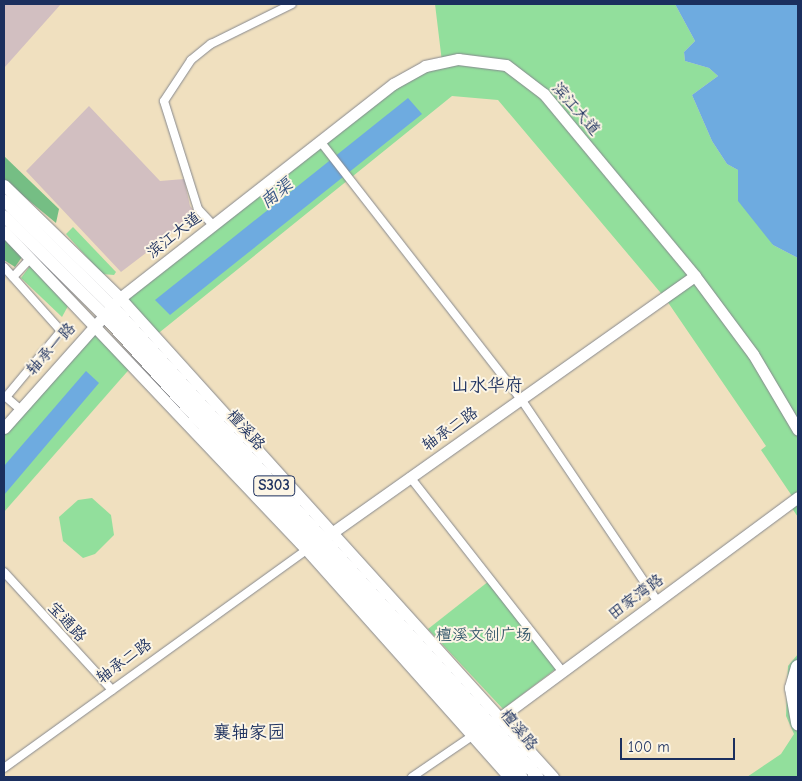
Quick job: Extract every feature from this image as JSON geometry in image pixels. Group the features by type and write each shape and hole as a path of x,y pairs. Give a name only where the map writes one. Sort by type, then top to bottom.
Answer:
{"highway":[{"path":"798,666 792,688 798,722"}],"main road":[{"name":"檀溪路","path":"4,200 8,219 107,311 318,542 496,720 538,777"},
{"name":"檀溪路","path":"318,542 477,733 522,777"}],"street":[{"path":"213,225 198,209 164,101 191,60 211,44 292,4"},
{"name":"滨江大道","path":"107,311 393,84 425,66 458,59 506,65 544,94 695,276 752,354 798,430"},
{"path":"321,143 521,399 657,601"},
{"path":"4,185 54,232 107,311 318,542"},
{"path":"8,219 54,232"},
{"path":"8,219 31,258 107,311"},
{"path":"12,277 31,258"},
{"path":"4,267 61,331 6,397 20,409"},
{"name":"轴承二路","path":"4,768 318,542 695,276"},
{"name":"轴承一路","path":"4,428 107,311"},
{"path":"410,477 563,672"},
{"name":"田家湾路","path":"496,720 798,497"},
{"name":"宝通路","path":"4,572 112,690"},
{"path":"496,720 554,777"},
{"path":"412,777 477,733 509,777"}],"shaded area":[{"path":"4,4 61,4 4,68"},
{"path":"89,106 160,181 184,179 190,206 197,214 121,272 26,171"}],"green space":[{"path":"435,4 675,4 695,41 684,52 685,61 709,68 718,76 692,95 712,141 727,164 738,170 741,188 773,245 798,258 798,517 789,504 794,499 761,450 766,446 665,298 498,100 452,96 155,336 120,298 393,84 442,62"},
{"path":"4,156 59,209 56,223 4,180"},
{"path":"73,227 116,272 114,275 102,274 66,234"},
{"path":"4,238 22,257 15,267 4,260"},
{"path":"30,266 68,306 62,317 21,278"},
{"path":"95,325 133,365 4,512 4,428"},
{"path":"92,498 111,515 114,535 95,554 83,558 63,541 59,517 78,500"},
{"name":"檀溪文创广场","path":"489,581 557,668 503,709 428,629"},
{"path":"798,654 798,777 747,777 781,754 794,734 786,716 788,666"}],"water":[{"path":"675,4 798,4 798,258 773,245 738,201 738,170 727,164 712,141 692,95 718,76 709,68 685,61 684,52 695,41"},
{"name":"南渠","path":"408,98 422,114 170,315 155,300"},
{"path":"86,371 99,383 4,495 4,466"}],"district":[{"name":"山水华府","path":"487,386"},
{"name":"襄轴家园","path":"249,733"}]}
